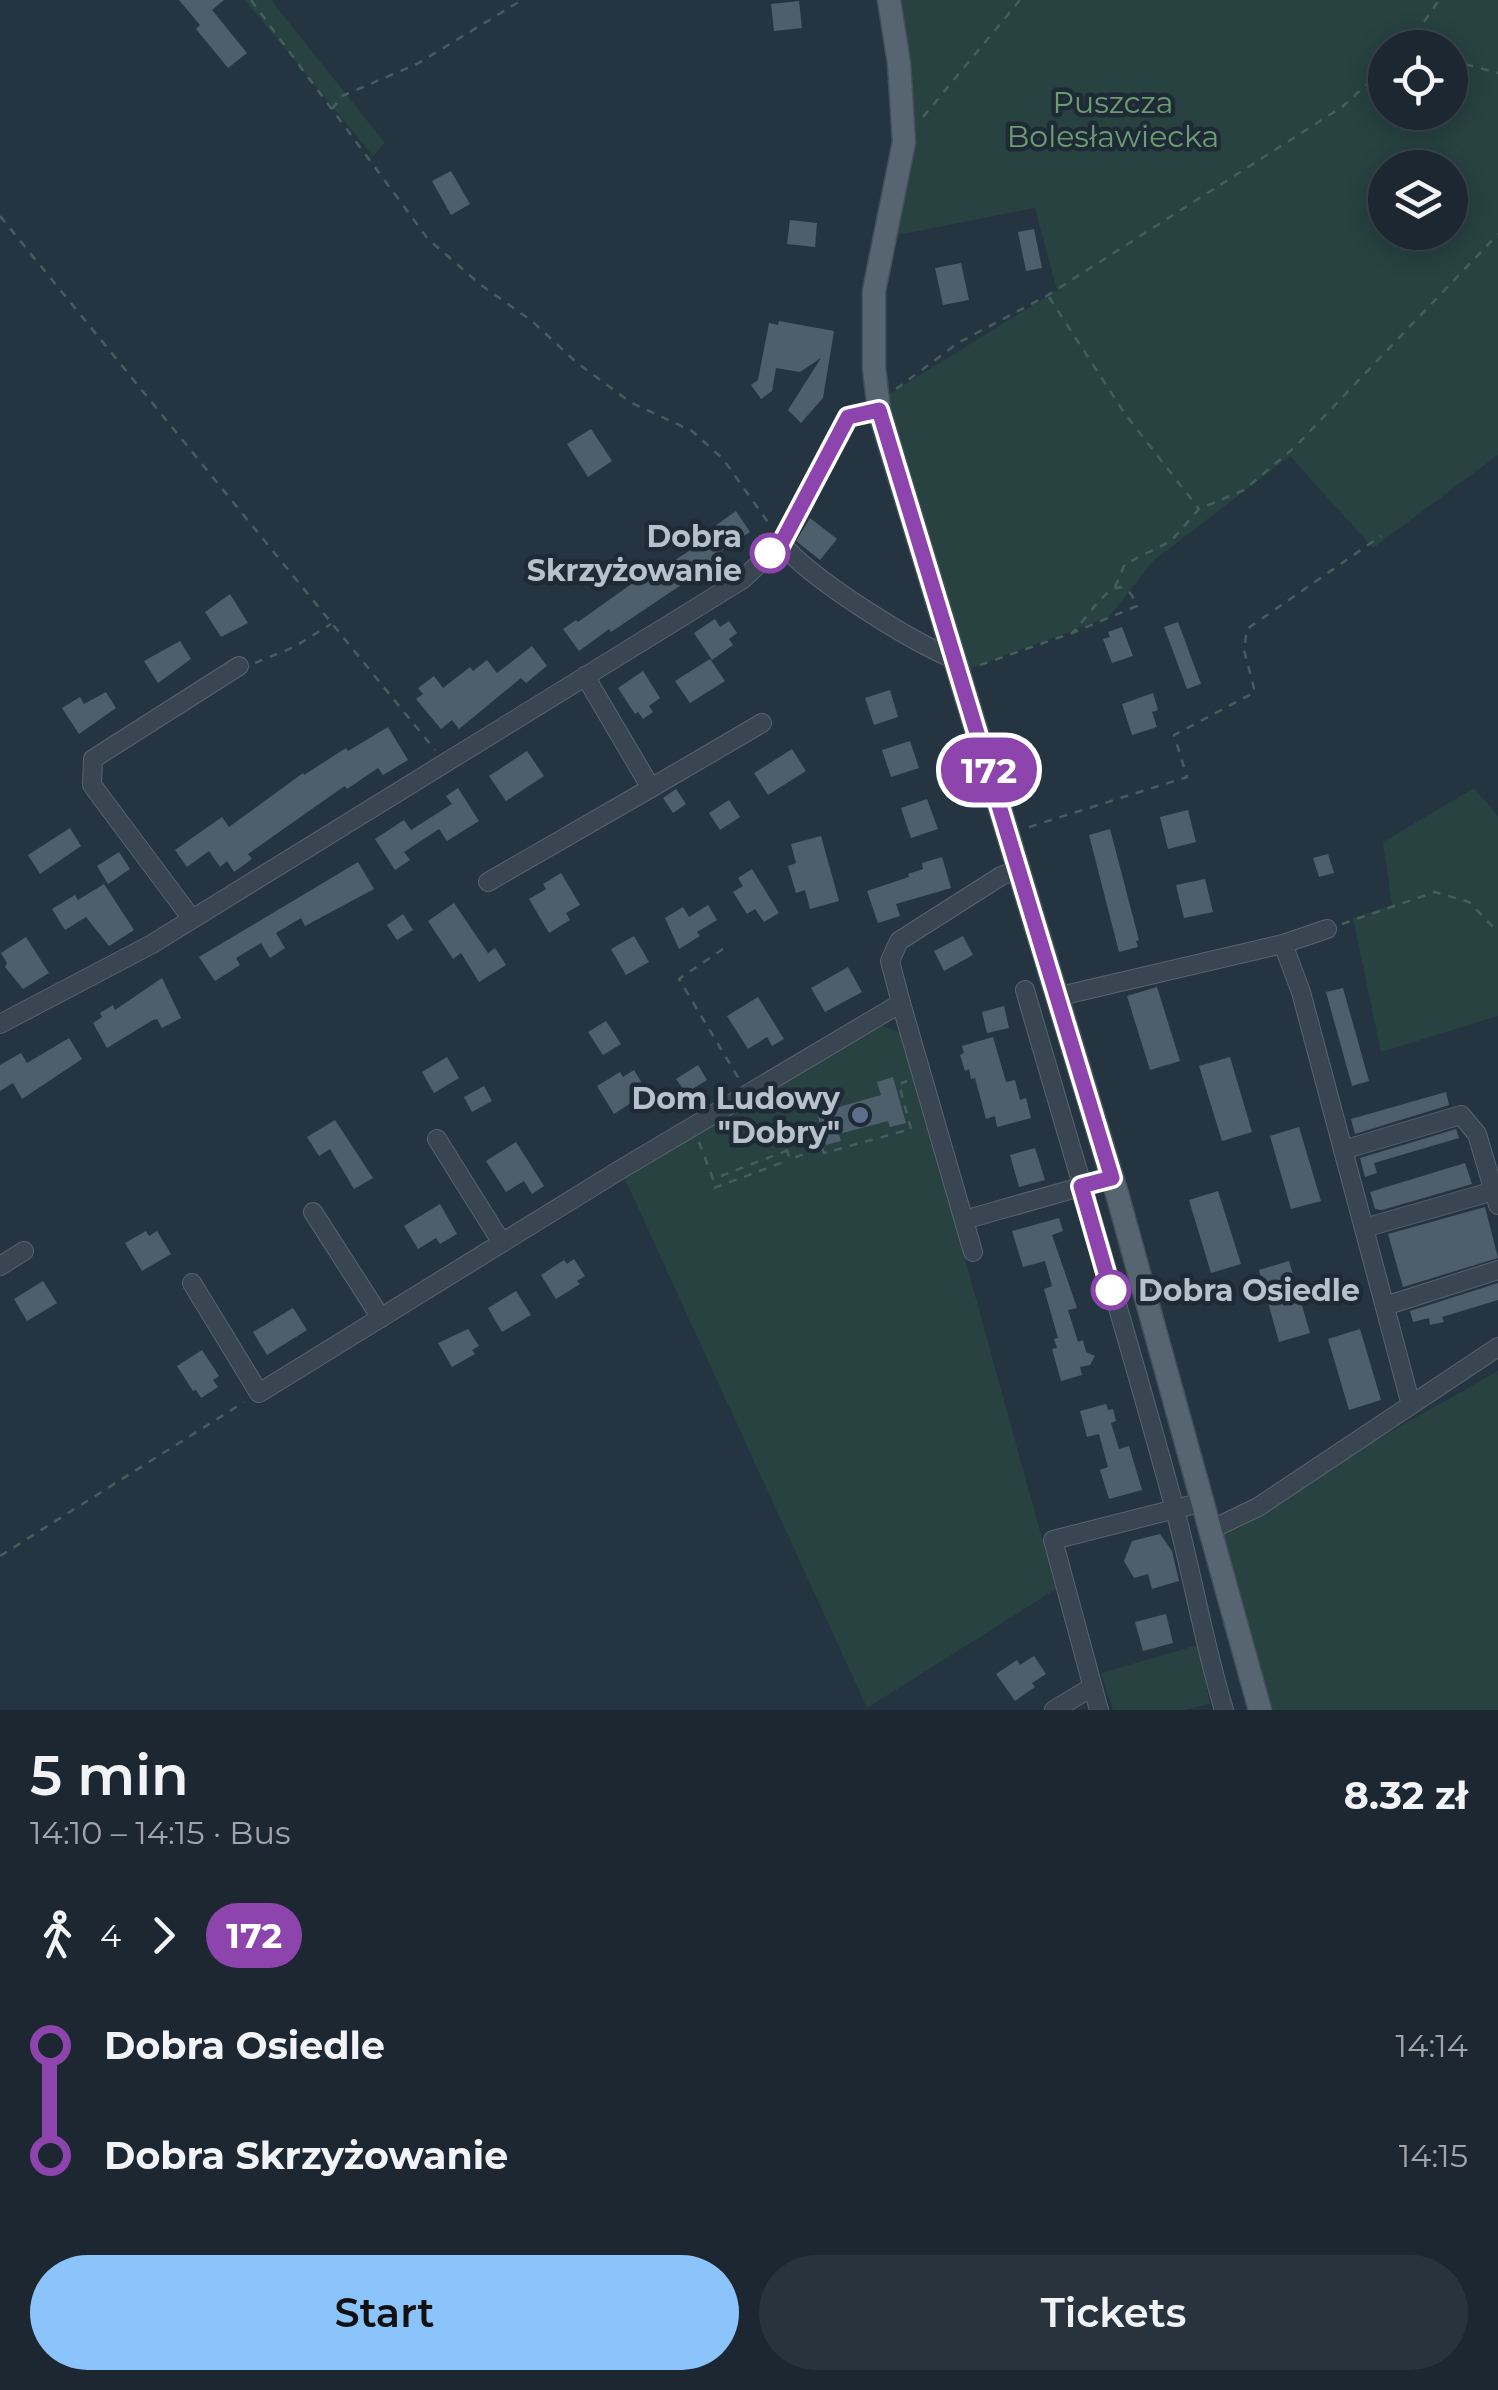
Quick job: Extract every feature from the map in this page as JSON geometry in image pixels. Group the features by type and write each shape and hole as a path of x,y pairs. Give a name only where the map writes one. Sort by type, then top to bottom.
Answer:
{"main road":[{"path":"889,0 904,142 874,291 874,368 879,410 1112,1178 1260,1710"}],"street":[{"path":"0,1024 152,944 742,579 781,544 848,417 879,410"},
{"path":"781,544 792,558 849,598 958,666"},
{"path":"192,919 92,785 93,759 239,666"},
{"path":"585,676 651,788"},
{"path":"488,882 762,723"},
{"path":"974,1252 890,961 898,941 1019,868"},
{"path":"1056,997 1284,944 1327,929"},
{"path":"1284,944 1302,992 1411,1406"},
{"path":"1025,990 1175,1509 1224,1710"},
{"path":"192,1283 259,1393 900,1003"},
{"path":"1344,1150 1461,1116 1477,1134 1496,1198 1364,1228"},
{"path":"438,1138 502,1243"},
{"path":"964,1220 1112,1178"},
{"path":"313,1212 381,1318"},
{"path":"0,1266 24,1251"},
{"path":"1385,1306 1498,1270"},
{"path":"1210,1530 1258,1506 1498,1348"},
{"path":"1099,1710 1052,1540 1203,1502"},
{"path":"1054,1710 1092,1686"}],"path":[{"path":"251,0 428,239 616,392 692,431 723,459 781,544"},
{"path":"331,110 342,96 417,64 522,0"},
{"path":"904,142 1020,0"},
{"path":"1419,30 1440,0"},
{"path":"1468,65 1498,73"},
{"path":"879,410 898,387 958,343 1048,296 1342,107 1368,83"},
{"path":"0,216 445,763"},
{"path":"1116,587 1125,564 1171,541 1199,509 1244,490 1295,446 1498,234"},
{"path":"1048,296 1124,414 1199,509"},
{"path":"1008,834 1187,777 1174,735 1255,692 1244,650 1246,629 1382,536"},
{"path":"958,666 1072,633 1137,606 1126,588 1116,587 1104,594 1072,633"},
{"path":"239,666 261,662 330,624"},
{"path":"1327,929 1435,892 1469,902 1498,932"},
{"path":"723,949 679,979 755,1088 790,1159"},
{"path":"809,1101 824,1154 912,1129 898,1084 922,1077"},
{"path":"692,1127 714,1179 787,1150"},
{"path":"714,1188 822,1148"},
{"path":"0,1556 259,1393"}],"green space":[{"path":"245,0 271,0 385,143 373,156"},
{"name":"Puszcza Bolesławiecka","path":"891,0 1498,0 1498,455 1373,548 1290,456 1153,561 1109,617 969,669 888,395 1057,290 1035,208 888,237 903,149"},
{"path":"1474,788 1498,816 1498,1016 1381,1052 1353,918 1392,905 1383,842"},
{"path":"878,1024 903,1034 1056,1589 867,1708 624,1177"},
{"path":"1498,1371 1498,1710 1247,1710 1259,1707 1211,1533"},
{"path":"1198,1645 1210,1704 1186,1710 1113,1710 1101,1673"}],"building":[{"path":"179,0 224,0 212,10 247,53 228,68 196,29 200,25"},
{"path":"799,1 802,28 774,31 771,4"},
{"path":"451,171 470,204 451,215 432,181"},
{"path":"790,220 817,223 815,247 787,244"},
{"path":"1034,229 1042,268 1026,271 1018,232"},
{"path":"961,263 969,300 943,305 935,268"},
{"path":"779,321 834,331 823,398 801,423 788,410 821,358 800,372 776,368 772,391 761,399 751,385 758,380 769,323 778,325"},
{"path":"591,429 612,461 588,477 567,444"},
{"path":"736,511 750,532 711,558 716,566 579,651 563,629 661,563 664,567 719,532 715,526"},
{"path":"810,518 837,539 820,560 796,541"},
{"path":"230,594 248,623 221,637 205,612"},
{"path":"715,619 720,627 729,621 737,633 729,639 733,645 712,660 694,633"},
{"path":"1178,622 1201,684 1187,689 1164,627"},
{"path":"1122,627 1133,656 1112,663 1103,639 1110,637 1108,632"},
{"path":"180,641 191,659 158,683 144,661"},
{"path":"532,646 547,666 526,683 521,678 459,729 452,720 441,729 416,699 423,694 418,688 434,676 443,688 470,667 473,671 487,660 497,673"},
{"path":"710,659 725,681 690,703 675,681"},
{"path":"643,671 660,698 649,706 653,712 643,719 638,712 635,714 618,688"},
{"path":"890,690 898,717 874,725 865,698"},
{"path":"106,692 116,708 79,734 62,708 80,697 84,704"},
{"path":"1153,693 1158,710 1152,712 1157,727 1132,735 1122,704"},
{"path":"388,727 408,760 383,775 378,768 347,789 345,786 248,854 252,859 234,872 227,861 220,867 209,851 187,867 175,850 222,817 229,827 303,773"},
{"path":"910,741 919,768 891,777 882,750"},
{"path":"792,749 806,771 768,795 754,773"},
{"path":"527,751 544,776 506,801 489,776"},
{"path":"458,788 479,821 447,841 439,829 404,852 410,860 395,870 375,839 404,820 411,830 452,804 446,796"},
{"path":"676,789 686,804 673,813 663,798"},
{"path":"927,799 938,829 911,838 901,808"},
{"path":"729,800 740,817 720,830 709,813"},
{"path":"1188,810 1196,842 1168,849 1160,817"},
{"path":"70,828 81,846 40,874 28,855"},
{"path":"1110,829 1139,940 1138,947 1119,952 1089,835"},
{"path":"821,836 839,901 810,909 805,890 796,893 788,866 796,863 791,844"},
{"path":"119,852 130,869 108,884 97,866"},
{"path":"1328,854 1334,873 1319,877 1313,858"},
{"path":"942,857 951,888 896,904 900,916 878,923 867,891 909,877 908,874 923,869 922,863"},
{"path":"358,862 374,889 305,926 301,918 276,933 285,948 270,958 261,943 236,958 240,965 215,981 199,957"},
{"path":"752,869 779,913 764,922 755,909 747,914 733,892 743,886 738,878"},
{"path":"561,873 580,905 566,913 570,920 549,933 529,899"},
{"path":"1205,879 1213,912 1184,918 1176,885"},
{"path":"104,884 134,930 109,946 86,917 65,930 52,909 75,895 78,900"},
{"path":"454,903 488,953 495,948 506,965 479,982 461,953 453,959 428,921"},
{"path":"708,905 717,920 679,949 665,918 683,907 689,917"},
{"path":"403,914 413,930 397,940 387,925"},
{"path":"634,936 649,962 626,975 611,949"},
{"path":"963,936 973,955 944,971 934,951"},
{"path":"26,937 49,973 23,989 5,967 7,963 1,953"},
{"path":"848,967 862,992 825,1012 811,988"},
{"path":"162,978 181,1018 162,1028 157,1019 153,1020 107,1048 93,1023 102,1017 100,1013 113,1005 115,1010"},
{"path":"1157,987 1180,1061 1150,1070 1127,996"},
{"path":"1343,988 1369,1081 1352,1086 1326,992"},
{"path":"758,997 784,1039 772,1046 767,1037 748,1049 727,1016"},
{"path":"1004,1006 1009,1028 987,1033 982,1012"},
{"path":"606,1021 621,1044 603,1055 588,1032"},
{"path":"993,1037 1006,1082 1015,1080 1020,1100 1026,1098 1031,1118 997,1127 995,1116 986,1119 975,1078 971,1079 969,1069 965,1071 960,1055 964,1053 962,1046"},
{"path":"69,1038 82,1059 22,1099 13,1083 0,1091 0,1065 21,1053 27,1063"},
{"path":"447,1057 459,1078 434,1093 422,1072"},
{"path":"1230,1057 1252,1132 1222,1141 1199,1066"},
{"path":"698,1065 707,1080 686,1093 676,1079"},
{"path":"634,1070 645,1088 635,1095 637,1099 614,1114 597,1086 620,1072 623,1077"},
{"name":"Dom Ludowy \"Dobry\"","path":"893,1077 906,1123 890,1127 888,1121 839,1134 841,1141 826,1145 813,1100 828,1096 832,1109 881,1095 877,1082"},
{"path":"484,1086 492,1101 472,1112 464,1097"},
{"path":"1446,1092 1449,1105 1355,1134 1351,1119"},
{"path":"335,1120 373,1178 354,1189 330,1149 319,1156 307,1137"},
{"path":"1299,1127 1321,1201 1291,1209 1270,1136"},
{"path":"1456,1129 1459,1138 1374,1163 1377,1173 1365,1177 1360,1158"},
{"path":"516,1142 544,1186 532,1194 524,1181 506,1192 486,1161"},
{"path":"1035,1148 1045,1180 1019,1187 1010,1155"},
{"path":"1465,1163 1472,1184 1375,1209 1370,1192"},
{"path":"1218,1191 1241,1264 1211,1273 1189,1200"},
{"path":"440,1204 457,1234 440,1244 436,1238 418,1249 404,1226"},
{"path":"1485,1207 1498,1258 1403,1287 1388,1234"},
{"path":"1059,1218 1063,1231 1052,1235 1077,1308 1068,1310 1078,1342 1083,1340 1086,1352 1095,1356 1090,1365 1080,1367 1082,1375 1061,1381 1052,1349 1057,1348 1054,1339 1058,1338 1044,1289 1052,1286 1045,1261 1023,1267 1012,1231"},
{"path":"146,1231 149,1236 157,1231 171,1254 142,1271 125,1243"},
{"path":"574,1259 585,1276 577,1281 580,1284 556,1299 541,1275 564,1260 567,1264"},
{"path":"1289,1261 1310,1333 1279,1342 1259,1270"},
{"path":"43,1281 57,1303 27,1321 14,1299"},
{"path":"1498,1283 1498,1300 1442,1317 1444,1322 1430,1325 1429,1318 1413,1322 1410,1311"},
{"path":"516,1291 531,1315 502,1332 488,1308"},
{"path":"293,1308 307,1330 267,1355 253,1332"},
{"path":"468,1329 479,1346 472,1350 475,1354 452,1367 438,1343"},
{"path":"1360,1329 1381,1400 1349,1410 1328,1339"},
{"path":"202,1350 219,1376 213,1380 218,1387 201,1398 177,1366"},
{"path":"1106,1404 1108,1410 1113,1409 1116,1421 1111,1423 1119,1449 1129,1446 1142,1490 1109,1499 1100,1470 1108,1467 1099,1434 1087,1437 1080,1411"},
{"path":"1160,1534 1172,1551 1179,1581 1152,1589 1148,1574 1134,1578 1124,1561 1132,1541"},
{"path":"1166,1614 1173,1643 1143,1651 1135,1622"},
{"path":"1034,1656 1046,1674 1015,1701 996,1674 1017,1660 1020,1665"}],"bus line":[{"name":"172","path":"770,553 781,544 848,417 879,410 1112,1178 1081,1186 1111,1290"}],"place":[{"name":"Dobra Skrzyżowanie","path":"770,553"},
{"name":"Dom Ludowy \"Dobry\"","path":"860,1115"},
{"name":"Dobra Osiedle","path":"1111,1290"}]}
